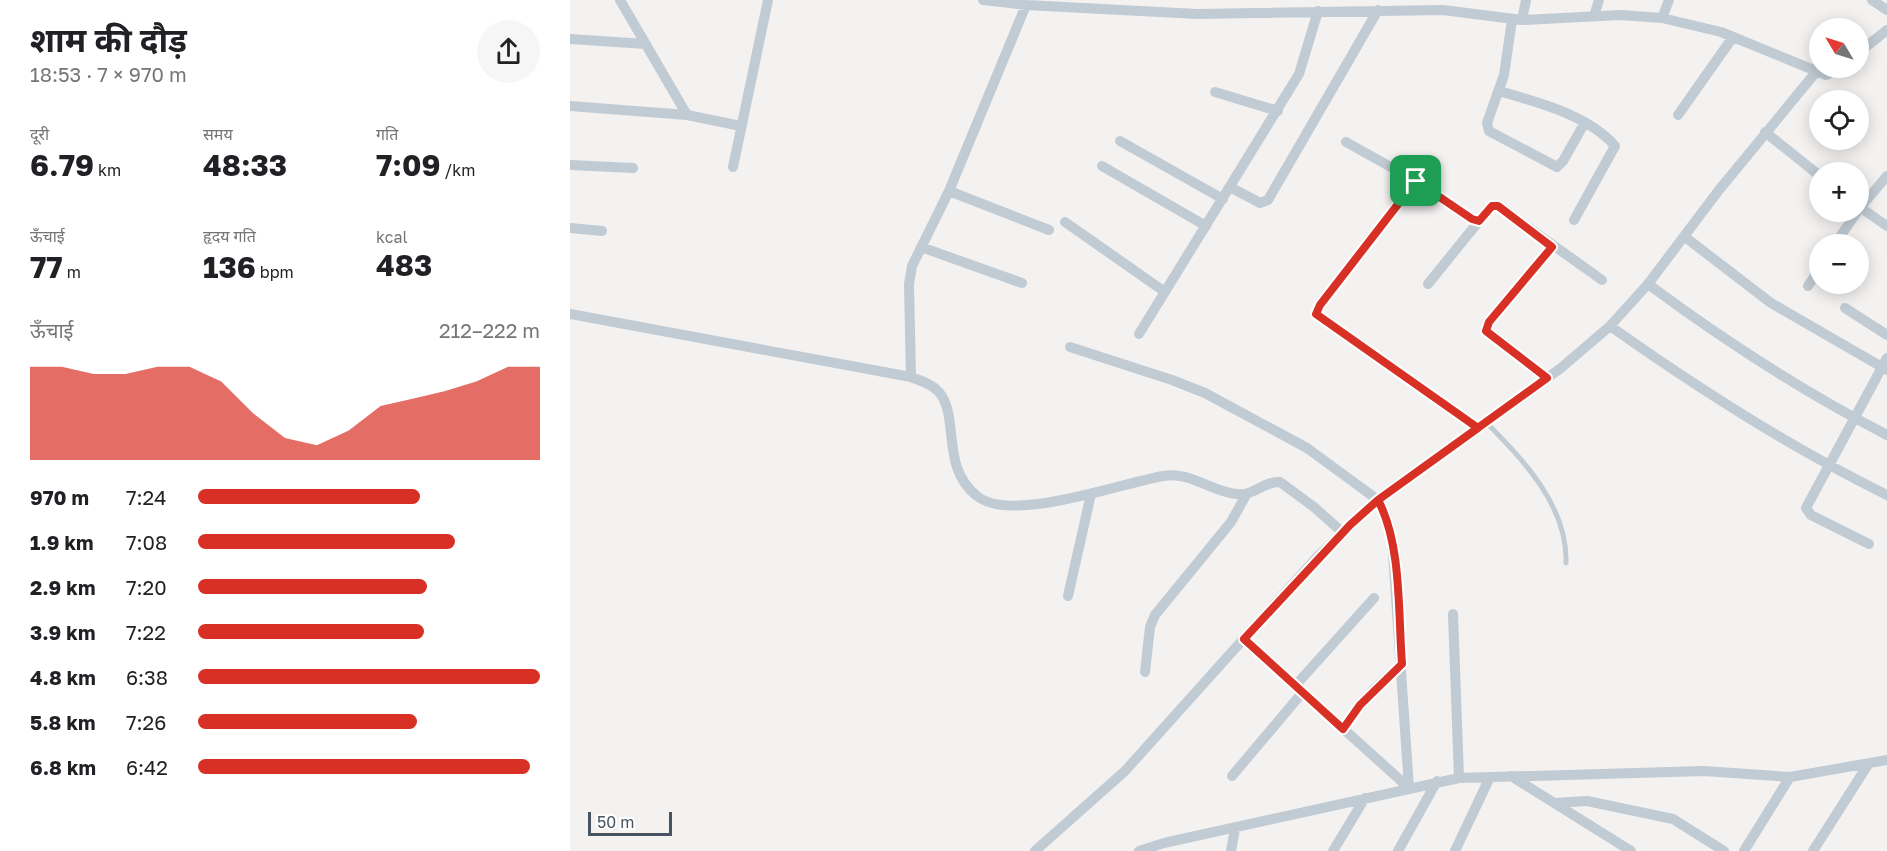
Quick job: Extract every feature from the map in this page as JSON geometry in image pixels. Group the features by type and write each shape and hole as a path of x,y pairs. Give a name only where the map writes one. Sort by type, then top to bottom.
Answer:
{"street":[{"path":"620,0 687,115"},
{"path":"733,167 768,0"},
{"path":"983,0 1026,5 1048,3 1197,14 1443,10 1517,20 1594,16 1662,18 1733,37 1809,69"},
{"path":"1435,0 1443,10"},
{"path":"1526,0 1517,20 1499,91 1487,123 1489,131 1553,166 1560,165 1563,161 1584,124"},
{"path":"1594,16 1599,0"},
{"path":"1662,18 1669,0"},
{"path":"1872,0 1887,10"},
{"path":"911,377 909,276 948,191 1026,5"},
{"path":"1230,187 1260,203 1268,200 1378,10"},
{"path":"1139,334 1278,111 1304,63 1318,11"},
{"path":"1869,44 1887,30"},
{"path":"1678,115 1733,37"},
{"path":"570,39 646,44"},
{"path":"1035,851 1125,771 1342,532 1378,500 1547,378 1610,326 1648,284 1765,132 1811,78"},
{"path":"1499,91 1541,102 1584,124 1615,146 1574,219"},
{"path":"1215,93 1278,111"},
{"path":"570,106 687,115 741,126"},
{"path":"1765,132 1809,167"},
{"path":"1120,141 1223,199"},
{"path":"1346,142 1416,181 1472,219 1479,221"},
{"path":"570,165 633,168"},
{"path":"1102,166 1206,226"},
{"path":"1869,197 1887,176"},
{"path":"1416,181 1320,305 1316,314 1482,425"},
{"path":"948,191 1049,230"},
{"path":"1428,285 1492,206 1498,206 1552,247 1602,280"},
{"path":"1869,215 1887,226"},
{"path":"1065,222 1165,292"},
{"path":"570,228 602,231"},
{"path":"1685,237 1771,303 1885,365 1827,466 1808,503 1807,512 1869,544"},
{"path":"921,247 1022,284"},
{"path":"1547,378 1486,331 1489,322 1552,247"},
{"path":"1648,284 1736,349 1853,418 1887,435"},
{"path":"1845,308 1887,335"},
{"path":"570,315 911,377 930,385 943,398 959,472 964,483 980,498 1004,507 1091,494 1174,475 1234,494 1246,495"},
{"path":"1610,326 1745,418 1827,466 1887,495"},
{"path":"1070,347 1153,372 1205,393 1308,448 1378,500 1386,515 1392,539 1409,788"},
{"path":"1145,672 1150,627 1155,615 1231,522 1246,495 1266,484 1280,482 1314,507 1342,532"},
{"path":"1068,596 1091,494"},
{"path":"1232,776 1299,689 1374,598"},
{"path":"1453,614 1459,778"},
{"path":"1244,639 1409,788"},
{"path":"1343,729 1360,705 1402,664"},
{"path":"1139,851 1164,843 1235,829 1437,781 1459,778 1704,771 1790,777 1887,760"},
{"path":"1813,851 1869,763"},
{"path":"1511,776 1631,851"},
{"path":"1455,851 1490,777"},
{"path":"1744,851 1790,777"},
{"path":"1398,851 1437,781"},
{"path":"1333,851 1365,798"},
{"path":"1555,803 1587,801 1673,819 1724,851"},
{"path":"1231,851 1235,829"}],"lane":[{"path":"1482,425 1528,466 1538,480 1564,532 1566,563"}],"route":[{"path":"1416,181 1320,305 1316,314 1320,318 1478,428 1378,500 1350,525 1317,557 1244,639 1343,729 1373,690 1402,664 1392,539 1386,515 1378,500 1547,378 1486,331 1489,322 1552,247 1498,206 1492,206 1479,221 1472,219 1416,181"}]}
